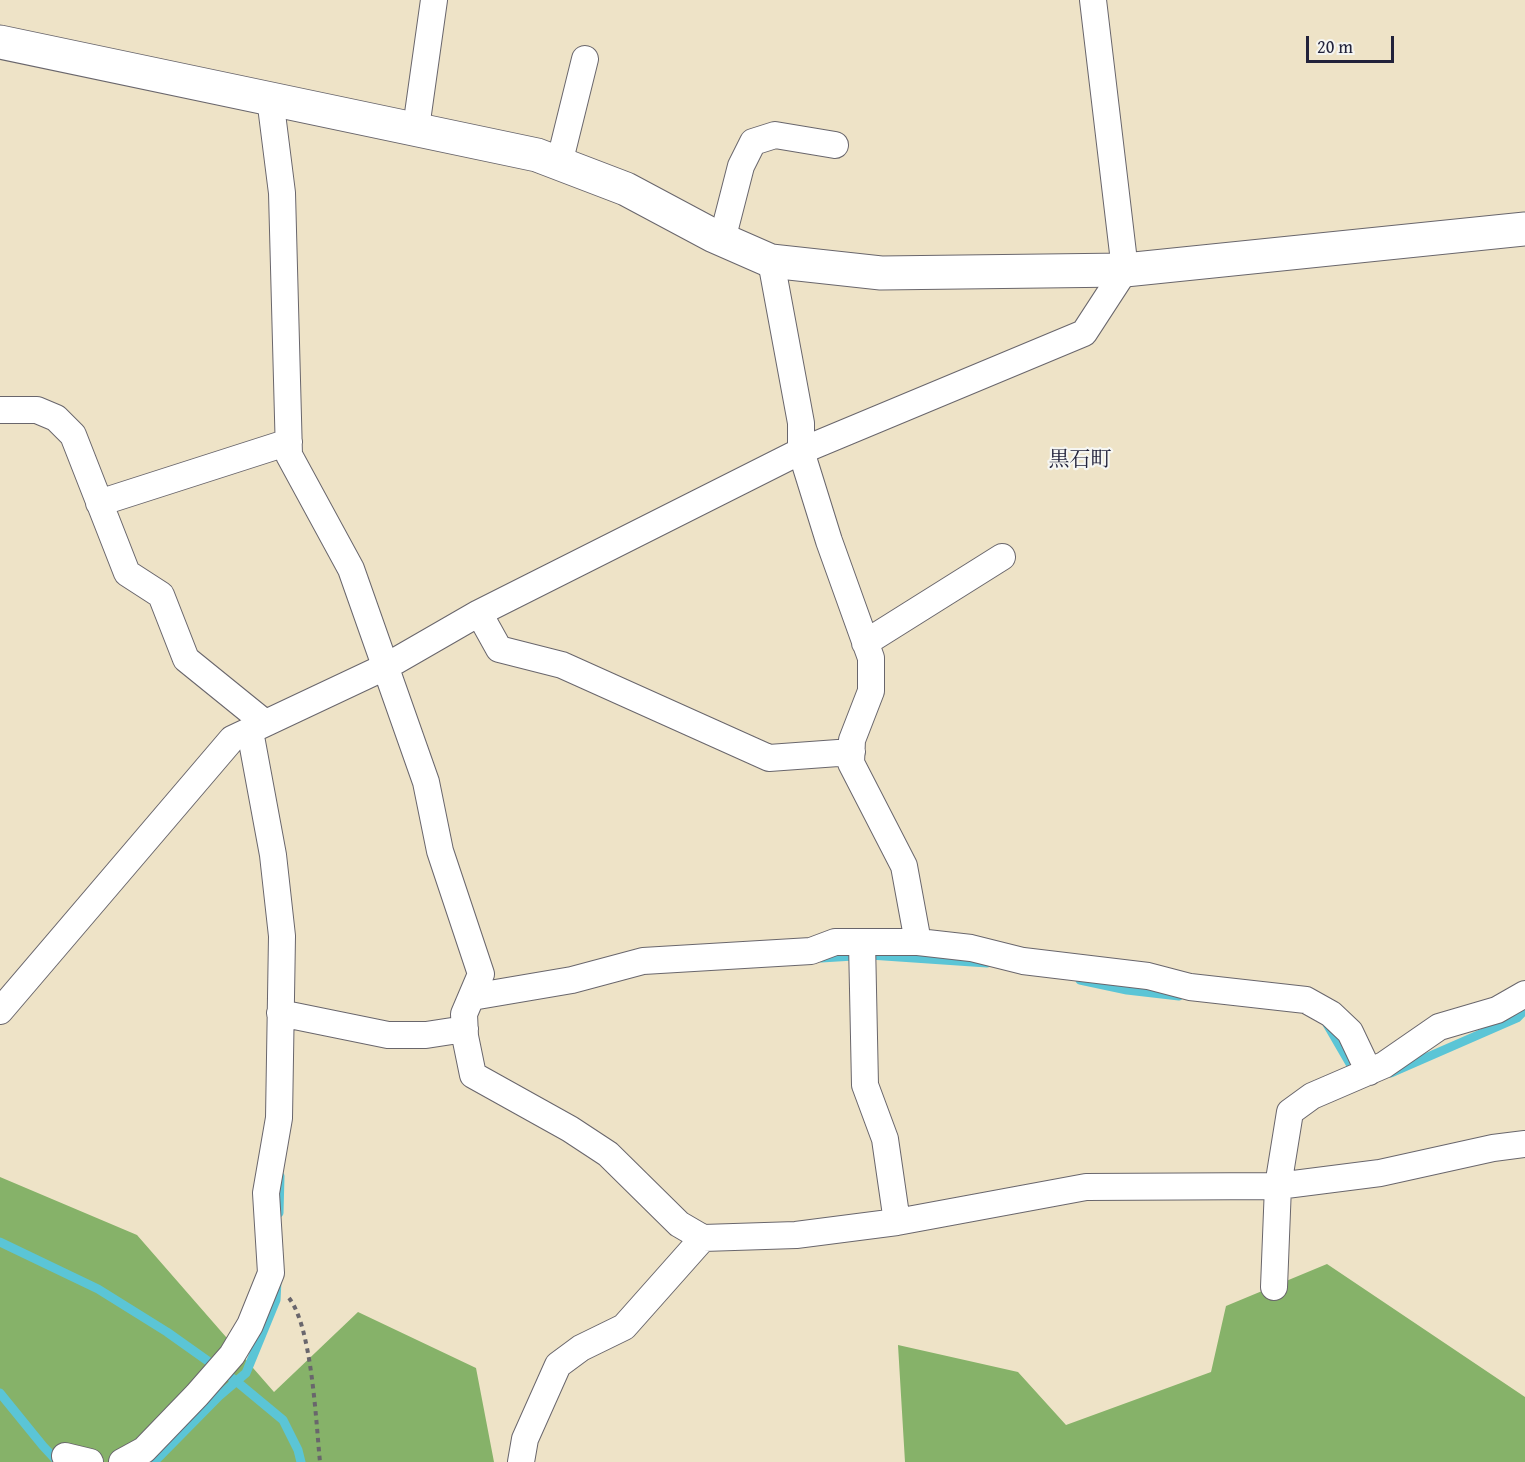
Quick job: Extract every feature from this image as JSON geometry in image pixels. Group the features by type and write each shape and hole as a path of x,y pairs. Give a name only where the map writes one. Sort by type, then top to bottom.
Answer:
{"street":[{"path":"416,128 434,0"},
{"path":"0,1011 232,739 387,666 479,613 801,451 1084,333 1125,270 1094,0"},
{"path":"0,42 537,155 626,189 722,240 771,261 881,273 1125,270 1525,229"},
{"path":"559,164 585,59"},
{"path":"270,98 282,193 289,455 351,569 426,782 440,851 481,974 464,1014 474,1075 570,1129 608,1154 679,1224 703,1238 796,1235 897,1222 1086,1187 1278,1186 1380,1173 1493,1148 1525,1144"},
{"path":"722,240 741,166 753,142 776,135 835,146"},
{"path":"771,261 801,423 801,451 829,541 871,658 871,691 852,740 851,763 904,866 918,942"},
{"path":"0,410 37,410 56,418 73,435 127,573 161,595 186,659 257,727 273,855 282,936 279,1118 266,1193 270,1273 250,1325 232,1355 144,1450 122,1462"},
{"path":"99,503 289,442"},
{"path":"865,644 1002,557"},
{"path":"479,613 499,649 562,664 769,758 852,752"},
{"path":"472,997 572,980 643,961 811,951 835,942 918,942 971,948 1023,961 1148,976 1190,987 1306,1000 1331,1014 1350,1032 1369,1072"},
{"path":"862,942 865,1085 885,1139 897,1222"},
{"path":"1274,1287 1278,1186 1290,1112 1312,1096 1384,1065 1439,1027 1497,1010 1525,994"},
{"path":"280,1013 388,1035 426,1035 465,1029"},
{"path":"521,1462 525,1439 558,1365 581,1348 624,1327 703,1238"},
{"path":"65,1456 90,1462"}],"path":[{"path":"270,1273 295,1305 308,1348 320,1462"}],"green space":[{"path":"0,1177 137,1235 274,1392 358,1312 476,1368 494,1462 0,1462"},
{"path":"1327,1264 1525,1397 1525,1462 905,1462 898,1345 1018,1372 1066,1425 1211,1372 1226,1306"}],"waterway":[{"path":"821,958 870,955 987,963"},
{"path":"1080,980 1127,990 1179,996"},
{"path":"1391,1073 1517,1018 1525,1010"},
{"path":"1327,1024 1356,1074"},
{"path":"279,1213 280,1176"},
{"path":"0,1242 98,1289 167,1332 236,1381 283,1420 298,1450 301,1462"},
{"path":"154,1462 219,1396 246,1373 276,1300 277,1281"},
{"path":"0,1393 58,1462"}],"district":[{"name":"黒石町","path":"1080,461"}]}
